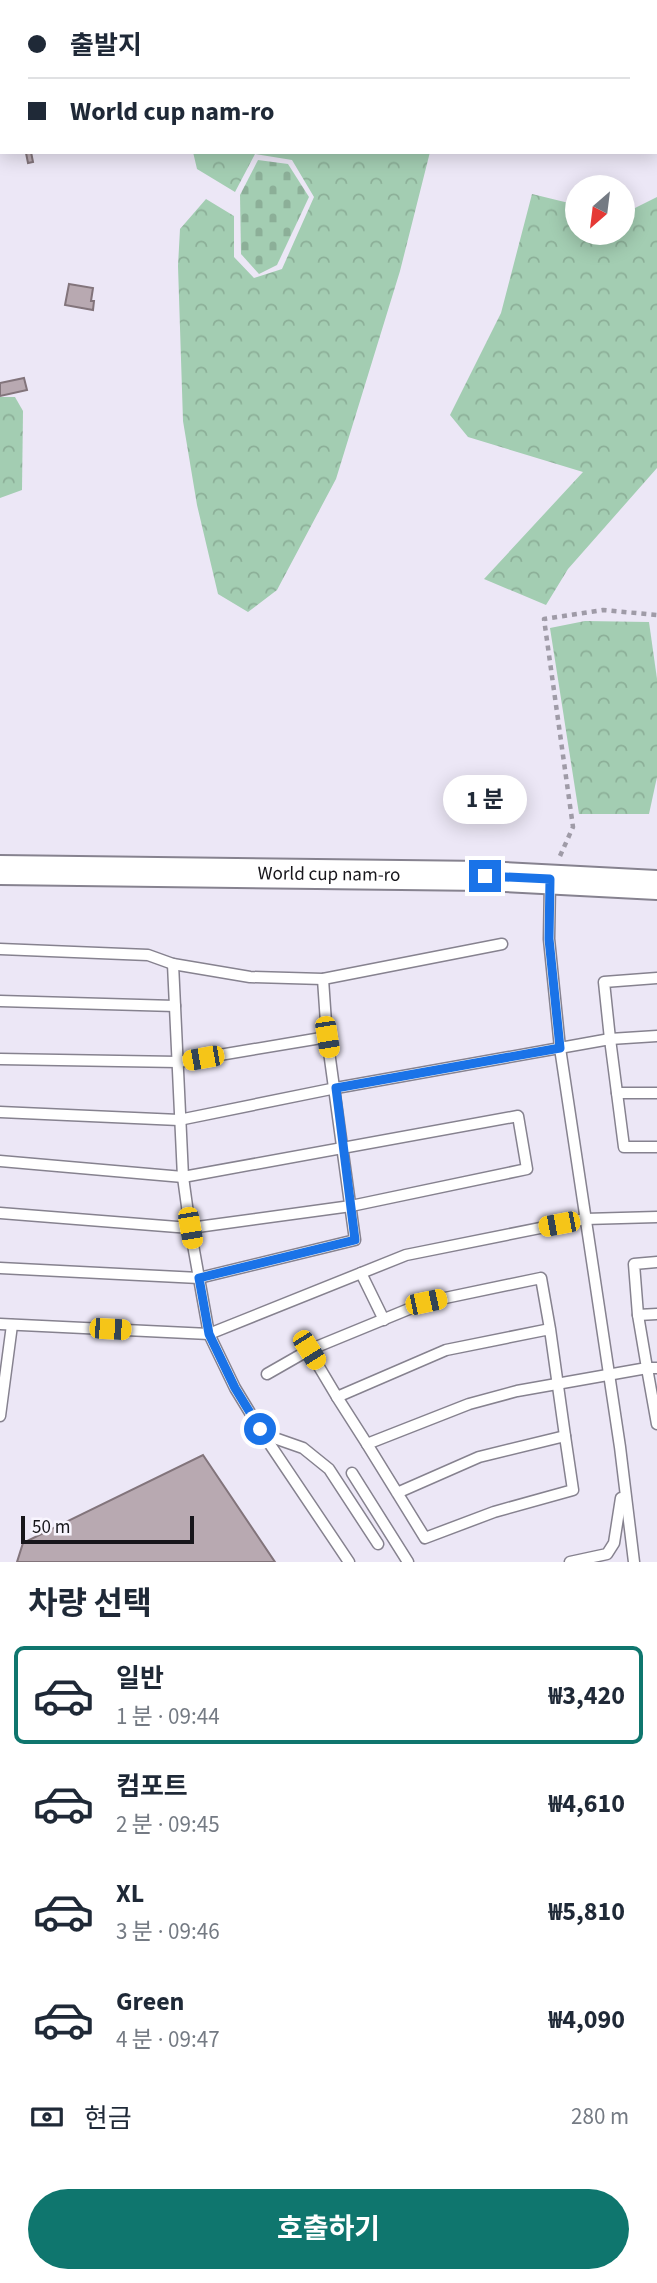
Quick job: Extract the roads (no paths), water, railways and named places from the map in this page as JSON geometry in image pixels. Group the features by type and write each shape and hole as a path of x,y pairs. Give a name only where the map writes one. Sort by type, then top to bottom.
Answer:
{"street":[{"name":"World cup nam-ro","path":"0,870 485,876 657,886"}],"lane":[{"path":"550,879 549,939 560,1048 634,1562"},
{"path":"0,949 148,955 173,964 250,977 323,979 502,944"},
{"path":"173,964 183,1177 209,1334 235,1388 263,1434 349,1562"},
{"path":"657,978 604,982 624,1147 657,1147"},
{"path":"0,1268 199,1278 355,1240 327,1037 323,979"},
{"path":"0,1001 175,1006"},
{"path":"0,1112 179,1120 336,1088 610,1039 657,1036"},
{"path":"0,1059 178,1062 327,1037"},
{"path":"617,1093 657,1093"},
{"path":"0,1161 183,1177 518,1116 527,1170 351,1206 190,1228 0,1213"},
{"path":"0,1324 209,1334 406,1255 585,1219 657,1217"},
{"path":"657,1262 634,1264 638,1315 652,1368 657,1424"},
{"path":"361,1273 384,1320"},
{"path":"267,1374 309,1350 426,1302 541,1278 573,1490 494,1512 425,1538 309,1350"},
{"path":"638,1315 657,1314"},
{"path":"0,1416 12,1325"},
{"path":"337,1397 446,1350 550,1329"},
{"path":"367,1444 469,1404 516,1391 652,1368"},
{"path":"263,1434 303,1448 329,1469 378,1544"},
{"path":"397,1493 479,1457 565,1436"},
{"path":"352,1473 408,1562"},
{"path":"570,1562 607,1553 614,1543 624,1483"}]}
